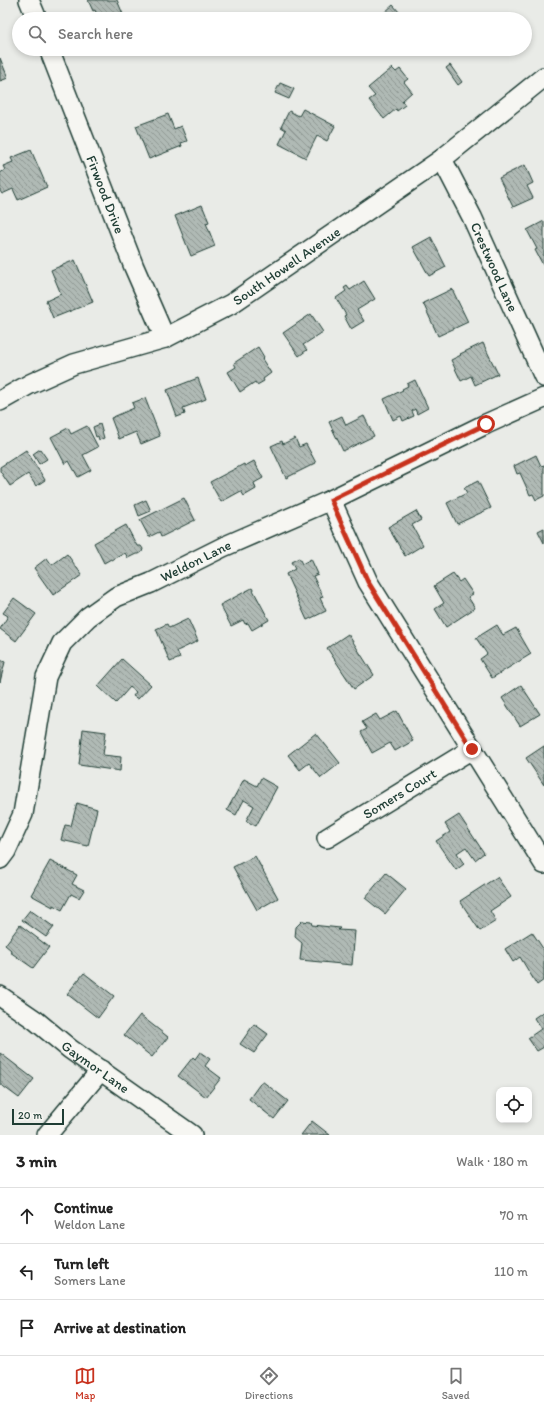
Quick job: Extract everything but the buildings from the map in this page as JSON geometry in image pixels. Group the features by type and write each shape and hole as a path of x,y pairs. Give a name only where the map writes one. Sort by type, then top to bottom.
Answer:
{"street":[{"path":"29,0 34,12"},
{"name":"Firwood Drive","path":"52,56 134,267 165,338"},
{"name":"South Howell Avenue","path":"0,401 30,384 74,364 165,338 231,304 442,159 544,77"},
{"name":"Crestwood Lane","path":"442,159 472,217 544,377"},
{"name":"Weldon Lane","path":"0,859 6,851 23,814 46,677 62,643 88,617 116,597 151,583 223,546 331,500 486,424 544,398"},
{"path":"331,500 368,582 544,864"},
{"name":"Somers Court","path":"327,838 472,749"},
{"name":"Gaymor Lane","path":"0,996 35,1020 70,1049 192,1135"},
{"path":"47,1135 101,1070"}],"route":[{"path":"472,749 368,582 331,500 486,424"}]}
